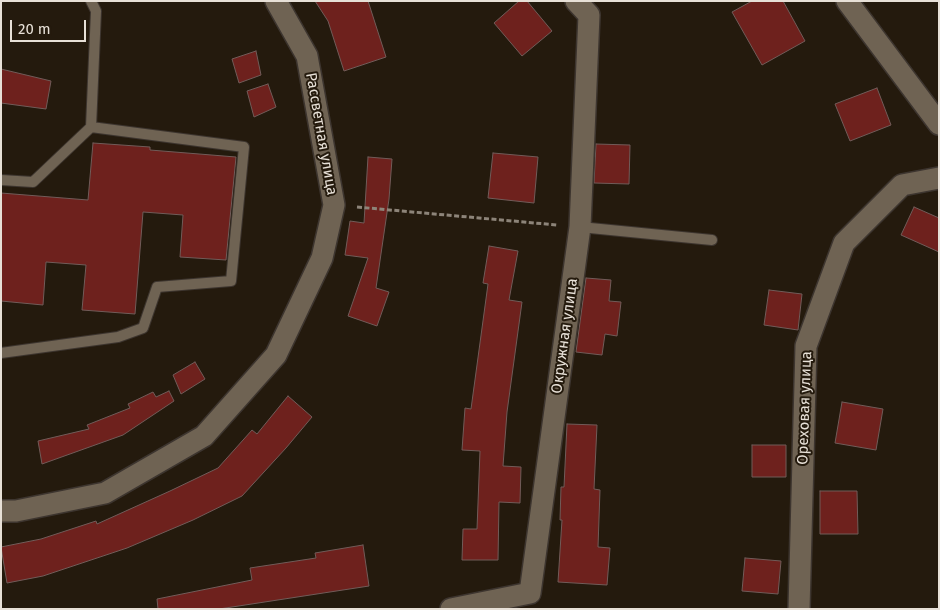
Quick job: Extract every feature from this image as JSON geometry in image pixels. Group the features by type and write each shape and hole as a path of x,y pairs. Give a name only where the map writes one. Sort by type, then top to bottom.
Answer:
{"street":[{"name":"Рассветная улица","path":"1,511 16,511 105,493 204,436 276,355 322,258 334,205 307,56 276,1"},
{"name":"Окружная улица","path":"451,609 530,593 580,227 589,15 576,1"},
{"path":"847,1 939,124"},
{"name":"Ореховая улица","path":"799,609 806,346 844,244 902,185 939,178"}],"lane":[{"path":"1,180 33,182 91,127 96,11 91,1"},
{"path":"1,353 118,337 143,328 157,287 232,282 244,147 91,127"},
{"path":"580,227 712,240"}],"path":[{"path":"334,205 580,227"}],"building":[{"path":"315,1 368,1 386,57 344,71 328,21"},
{"path":"519,1 527,1 552,31 522,56 494,23"},
{"path":"752,1 783,1 805,41 762,65 732,12"},
{"path":"256,51 261,75 239,83 232,59"},
{"path":"1,69 51,81 46,109 1,103"},
{"path":"268,84 276,107 254,117 247,91"},
{"path":"877,88 891,125 850,141 835,104"},
{"path":"93,143 150,147 150,150 236,157 226,260 180,257 183,215 143,212 135,314 82,310 86,265 46,262 43,305 1,301 1,193 88,200"},
{"path":"596,144 630,145 629,184 594,183"},
{"path":"493,153 538,157 534,203 488,198"},
{"path":"368,157 392,159 389,199 376,288 389,292 377,326 348,316 368,258 345,255 350,221 364,223"},
{"path":"914,207 939,218 939,252 901,235"},
{"path":"489,246 518,251 509,300 522,302 507,412 503,466 521,467 520,503 499,502 498,560 462,560 463,529 477,529 480,451 462,450 465,408 471,409 488,284 483,283"},
{"path":"586,278 611,280 609,301 621,302 617,336 605,334 602,355 576,352"},
{"path":"769,290 802,294 798,330 764,325"},
{"path":"195,362 205,379 181,394 173,375"},
{"path":"169,391 174,401 123,435 42,464 38,441 89,429 87,425 130,408 128,404 153,392 156,397"},
{"path":"288,396 312,417 242,496 193,520 127,548 43,576 7,583 1,547 41,539 96,521 97,524 218,468 252,430 257,434"},
{"path":"842,402 883,409 876,450 835,443"},
{"path":"567,424 597,425 594,489 600,490 598,547 610,548 607,585 558,582 562,520 560,520 561,487 564,487"},
{"path":"752,445 786,445 786,477 752,477"},
{"path":"820,491 857,491 858,534 820,534"},
{"path":"363,545 369,586 219,609 158,609 157,599 252,580 250,568 316,558 315,553"},
{"path":"745,558 781,561 778,594 742,591"}]}
